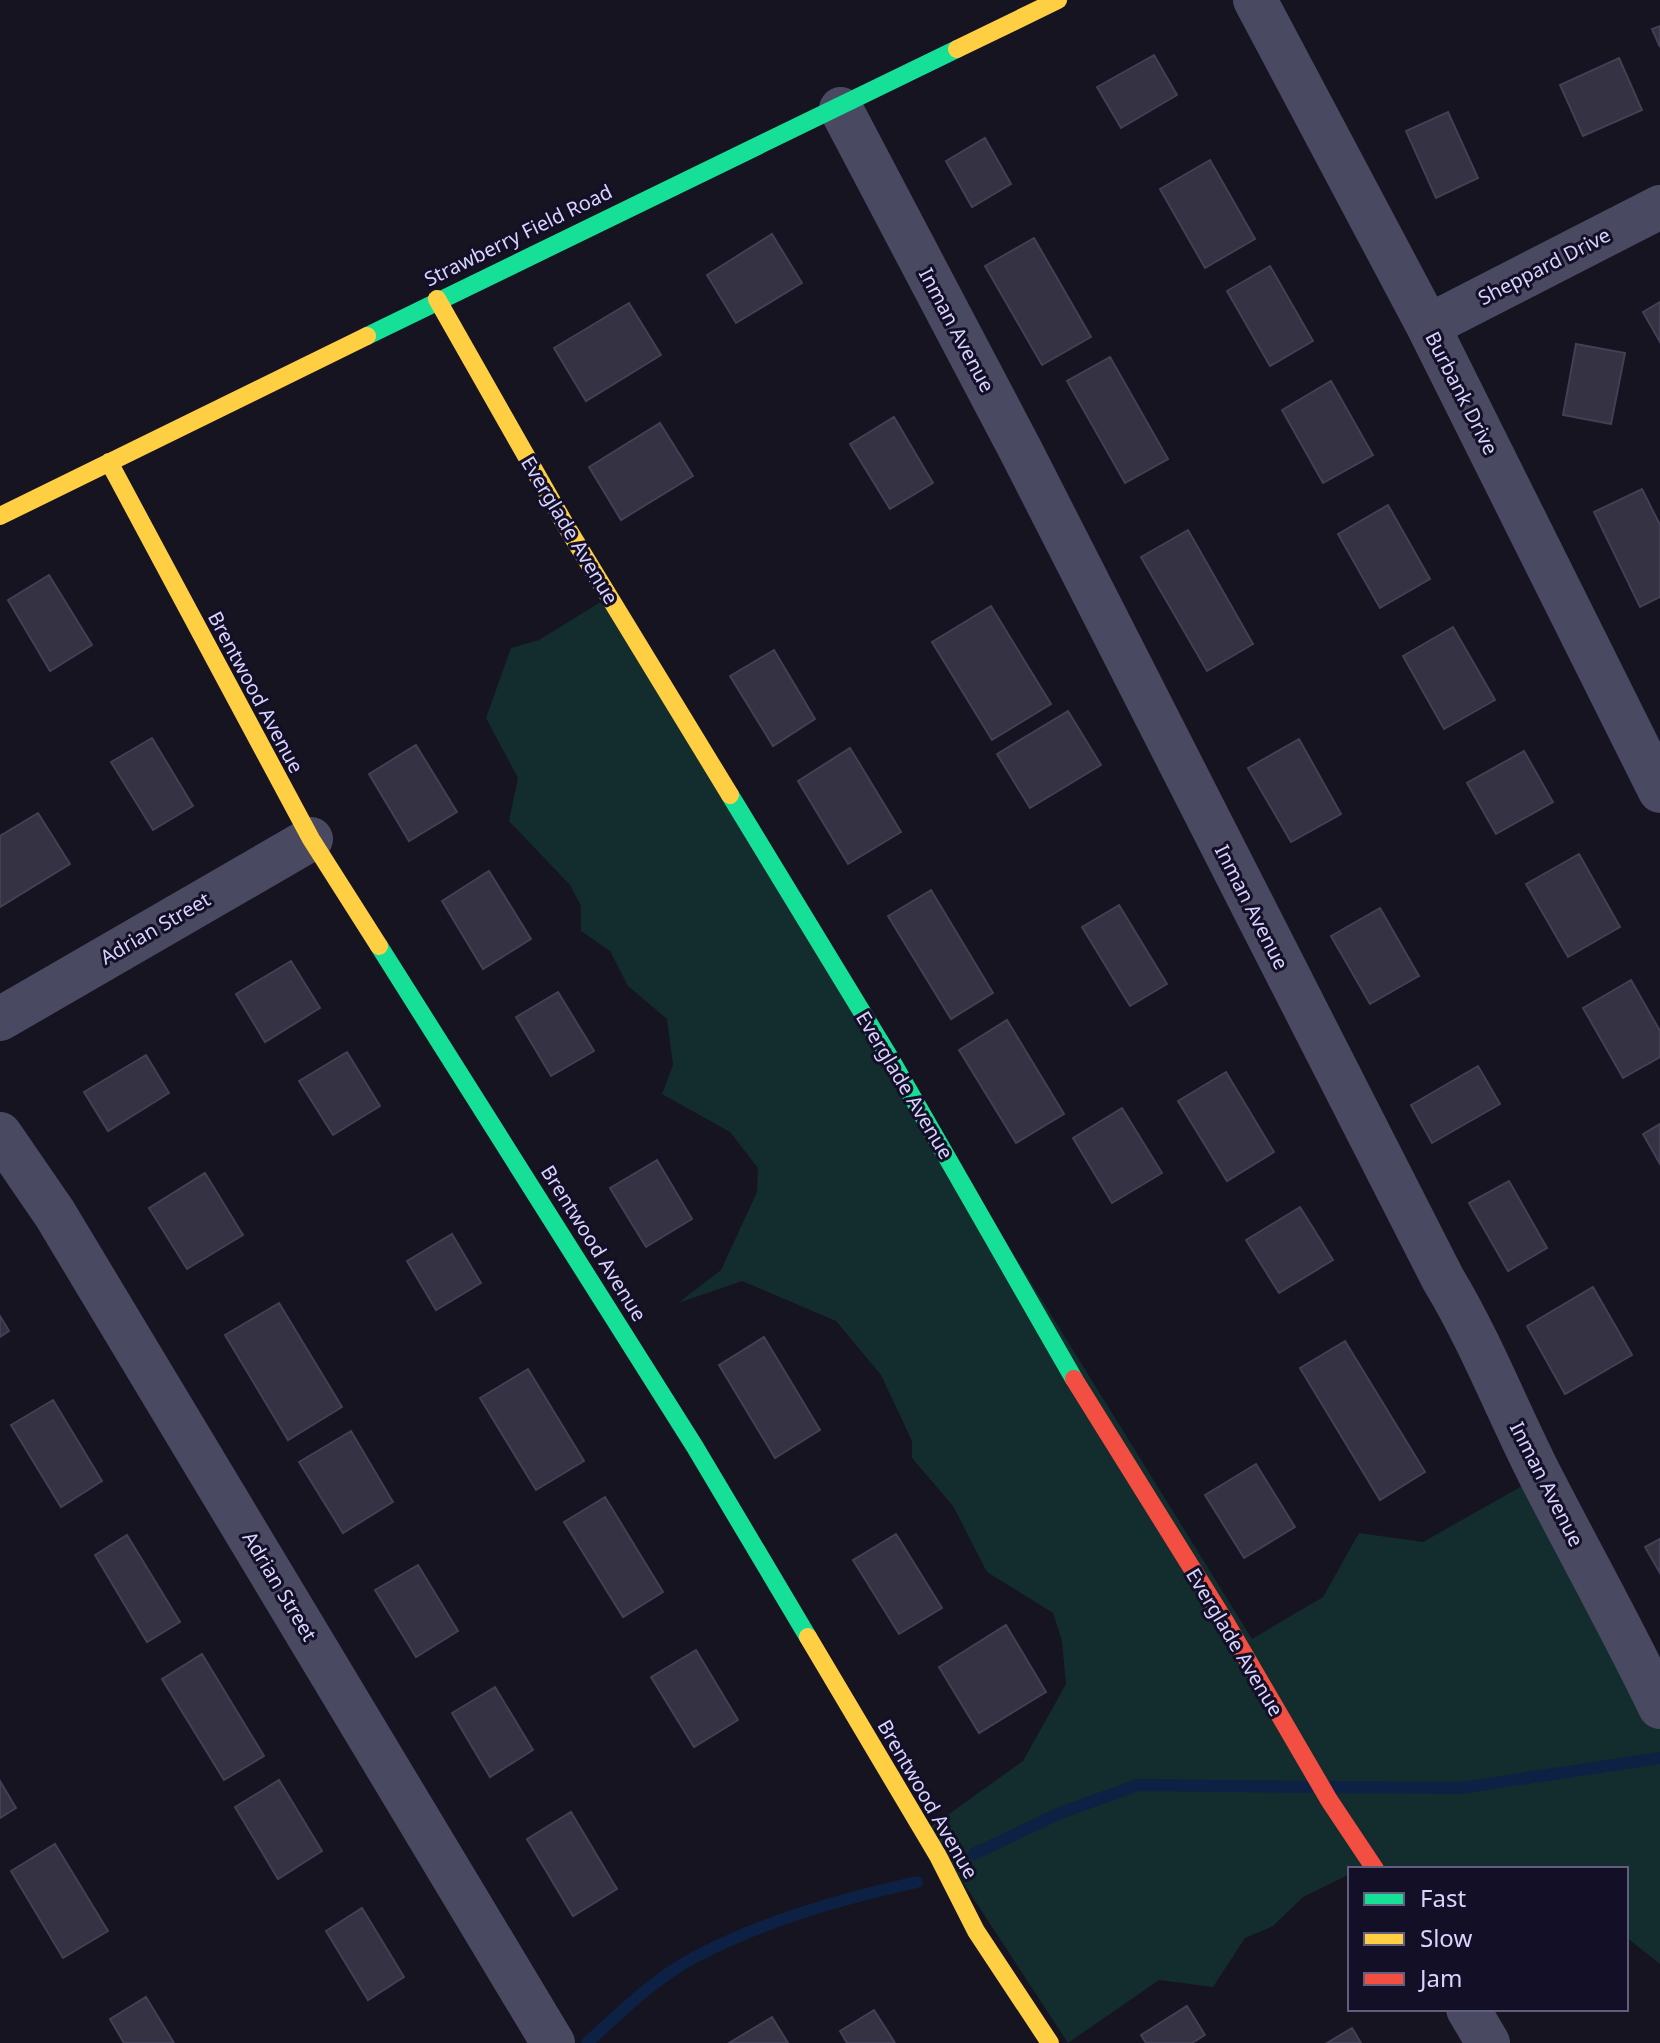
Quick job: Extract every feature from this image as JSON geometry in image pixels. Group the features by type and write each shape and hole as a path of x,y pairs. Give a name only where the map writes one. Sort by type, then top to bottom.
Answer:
{"street":[{"name":"Strawberry Field Road","path":"0,516 437,299 841,109 1058,0"},
{"name":"Burbank Drive","path":"1255,0 1428,326 1660,791"},
{"name":"Inman Avenue","path":"841,109 1021,451 1443,1279 1469,1323 1541,1476 1613,1608 1660,1707"},
{"name":"Sheppard Drive","path":"1428,326 1660,207"},
{"name":"Everglade Avenue","path":"437,299 566,526 906,1085 1107,1437 1226,1623 1329,1800 1374,1867"},
{"name":"Brentwood Avenue","path":"109,462 311,839 695,1447 938,1856 976,1931 1050,2043"},
{"name":"Adrian Street","path":"0,1019 311,839"},
{"name":"Adrian Street","path":"0,1134 63,1227 553,2043"},
{"path":"1469,2011 1488,2043"}],"green space":[{"path":"607,598 1252,1639 1323,1597 1359,1533 1423,1542 1536,1478 1660,1688 1660,1964 1628,1939 1628,1867 1348,1867 1348,1875 1303,1897 1273,1926 1245,1938 1213,1987 1159,1980 1068,2043 928,1829 1023,1761 1066,1684 1062,1641 1053,1613 987,1572 953,1506 912,1458 912,1441 881,1375 836,1321 742,1281 678,1303 721,1270 757,1192 758,1168 730,1132 662,1094 673,1065 667,1019 628,986 610,951 581,931 581,906 570,885 509,821 518,778 486,718 511,648 539,640"}],"building":[{"path":"1660,26 1660,47 1652,29"},
{"path":"1154,55 1177,95 1121,128 1097,87"},
{"path":"1619,58 1642,110 1583,136 1560,85"},
{"path":"1448,112 1478,178 1436,198 1406,131"},
{"path":"985,138 1011,184 972,207 946,161"},
{"path":"1210,160 1255,239 1205,268 1160,189"},
{"path":"772,234 802,283 736,323 707,275"},
{"path":"1034,238 1091,337 1042,365 985,266"},
{"path":"1270,266 1313,341 1270,366 1227,291"},
{"path":"1660,302 1660,342 1643,312"},
{"path":"629,303 661,355 586,401 554,348"},
{"path":"1576,344 1625,353 1611,424 1563,415"},
{"path":"1110,357 1168,459 1125,483 1067,381"},
{"path":"1331,381 1373,455 1323,483 1282,410"},
{"path":"894,417 933,483 890,509 850,444"},
{"path":"660,423 693,476 621,520 589,467"},
{"path":"1642,489 1660,525 1660,597 1640,607 1594,512"},
{"path":"1388,505 1430,579 1380,608 1338,534"},
{"path":"1188,530 1253,644 1207,671 1141,557"},
{"path":"49,575 92,645 50,671 8,600"},
{"path":"991,606 1051,704 992,740 932,642"},
{"path":"1453,627 1495,700 1444,729 1403,656"},
{"path":"774,650 815,719 773,746 730,676"},
{"path":"1068,711 1101,765 1030,808 997,754"},
{"path":"152,738 193,806 153,830 111,762"},
{"path":"1299,739 1341,814 1291,842 1248,768"},
{"path":"416,745 457,812 409,841 369,774"},
{"path":"850,748 901,832 848,864 798,781"},
{"path":"1524,751 1553,802 1496,834 1467,783"},
{"path":"38,813 70,864 0,907 0,836"},
{"path":"1579,854 1620,927 1568,957 1526,884"},
{"path":"489,871 531,939 483,969 442,901"},
{"path":"931,890 993,993 951,1019 888,916"},
{"path":"1119,905 1167,984 1130,1006 1082,927"},
{"path":"1380,908 1419,976 1370,1004 1331,936"},
{"path":"291,961 320,1008 265,1042 236,994"},
{"path":"1631,980 1660,1031 1660,1057 1623,1078 1583,1008"},
{"path":"558,992 594,1051 551,1076 516,1017"},
{"path":"1007,1020 1064,1114 1016,1143 959,1050"},
{"path":"347,1052 380,1106 333,1135 299,1081"},
{"path":"146,1055 169,1093 108,1131 84,1092"},
{"path":"1478,1066 1500,1104 1432,1143 1411,1105"},
{"path":"1226,1072 1274,1152 1227,1181 1178,1101"},
{"path":"1122,1108 1162,1173 1112,1203 1073,1138"},
{"path":"1660,1124 1660,1164 1643,1134"},
{"path":"657,1160 692,1219 646,1247 610,1188"},
{"path":"205,1173 243,1235 187,1269 149,1208"},
{"path":"1509,1181 1547,1248 1508,1271 1469,1203"},
{"path":"1300,1207 1333,1260 1279,1293 1246,1240"},
{"path":"452,1234 481,1283 436,1310 407,1261"},
{"path":"1593,1287 1632,1355 1565,1394 1527,1326"},
{"path":"279,1303 342,1407 288,1440 225,1335"},
{"path":"0,1316 9,1331 0,1337"},
{"path":"764,1337 820,1430 775,1458 719,1365"},
{"path":"1345,1341 1425,1472 1380,1500 1300,1368"},
{"path":"528,1369 584,1461 536,1490 480,1398"},
{"path":"53,1400 102,1481 61,1507 11,1425"},
{"path":"351,1431 393,1502 343,1533 299,1462"},
{"path":"1256,1464 1295,1527 1244,1558 1205,1495"},
{"path":"605,1497 663,1592 623,1617 564,1522"},
{"path":"896,1534 942,1608 899,1634 853,1560"},
{"path":"127,1535 180,1622 147,1642 95,1555"},
{"path":"1660,1539 1660,1573 1645,1547"},
{"path":"418,1565 458,1631 416,1657 375,1590"},
{"path":"1006,1625 1046,1692 979,1733 939,1667"},
{"path":"696,1650 738,1720 694,1747 651,1677"},
{"path":"202,1654 264,1756 224,1780 162,1679"},
{"path":"495,1687 533,1750 490,1777 452,1713"},
{"path":"279,1780 322,1851 278,1879 235,1807"},
{"path":"0,1781 16,1808 0,1818"},
{"path":"571,1812 617,1889 573,1916 527,1839"},
{"path":"55,1844 108,1931 63,1958 11,1871"},
{"path":"362,1908 404,1977 368,2000 326,1931"},
{"path":"146,1997 174,2043 124,2043 110,2019"},
{"path":"1187,2006 1205,2035 1192,2043 1146,2043 1141,2035"},
{"path":"874,2010 895,2043 847,2043 840,2031"},
{"path":"772,2017 788,2043 729,2043"},
{"path":"1352,2028 1361,2043 1327,2043"}],"waterway":[{"path":"1331,1787 1461,1788 1660,1758"},
{"path":"974,1854 1060,1813 1138,1785 1309,1787"},
{"path":"587,2043 667,1974 723,1943 804,1912 917,1882"}],"traffic: fast":[{"path":"367,336 957,49"},
{"path":"730,795 890,1058 1074,1379"},
{"path":"379,946 695,1447 808,1637"}],"traffic: slow":[{"path":"957,49 1058,0"},
{"path":"437,299 566,526 730,795"},
{"path":"0,516 367,336"},
{"path":"109,462 311,839 379,946"},
{"path":"808,1637 938,1856 976,1931 1050,2043"}],"traffic: jam":[{"path":"1074,1379 1226,1623 1329,1800 1374,1867"}]}
